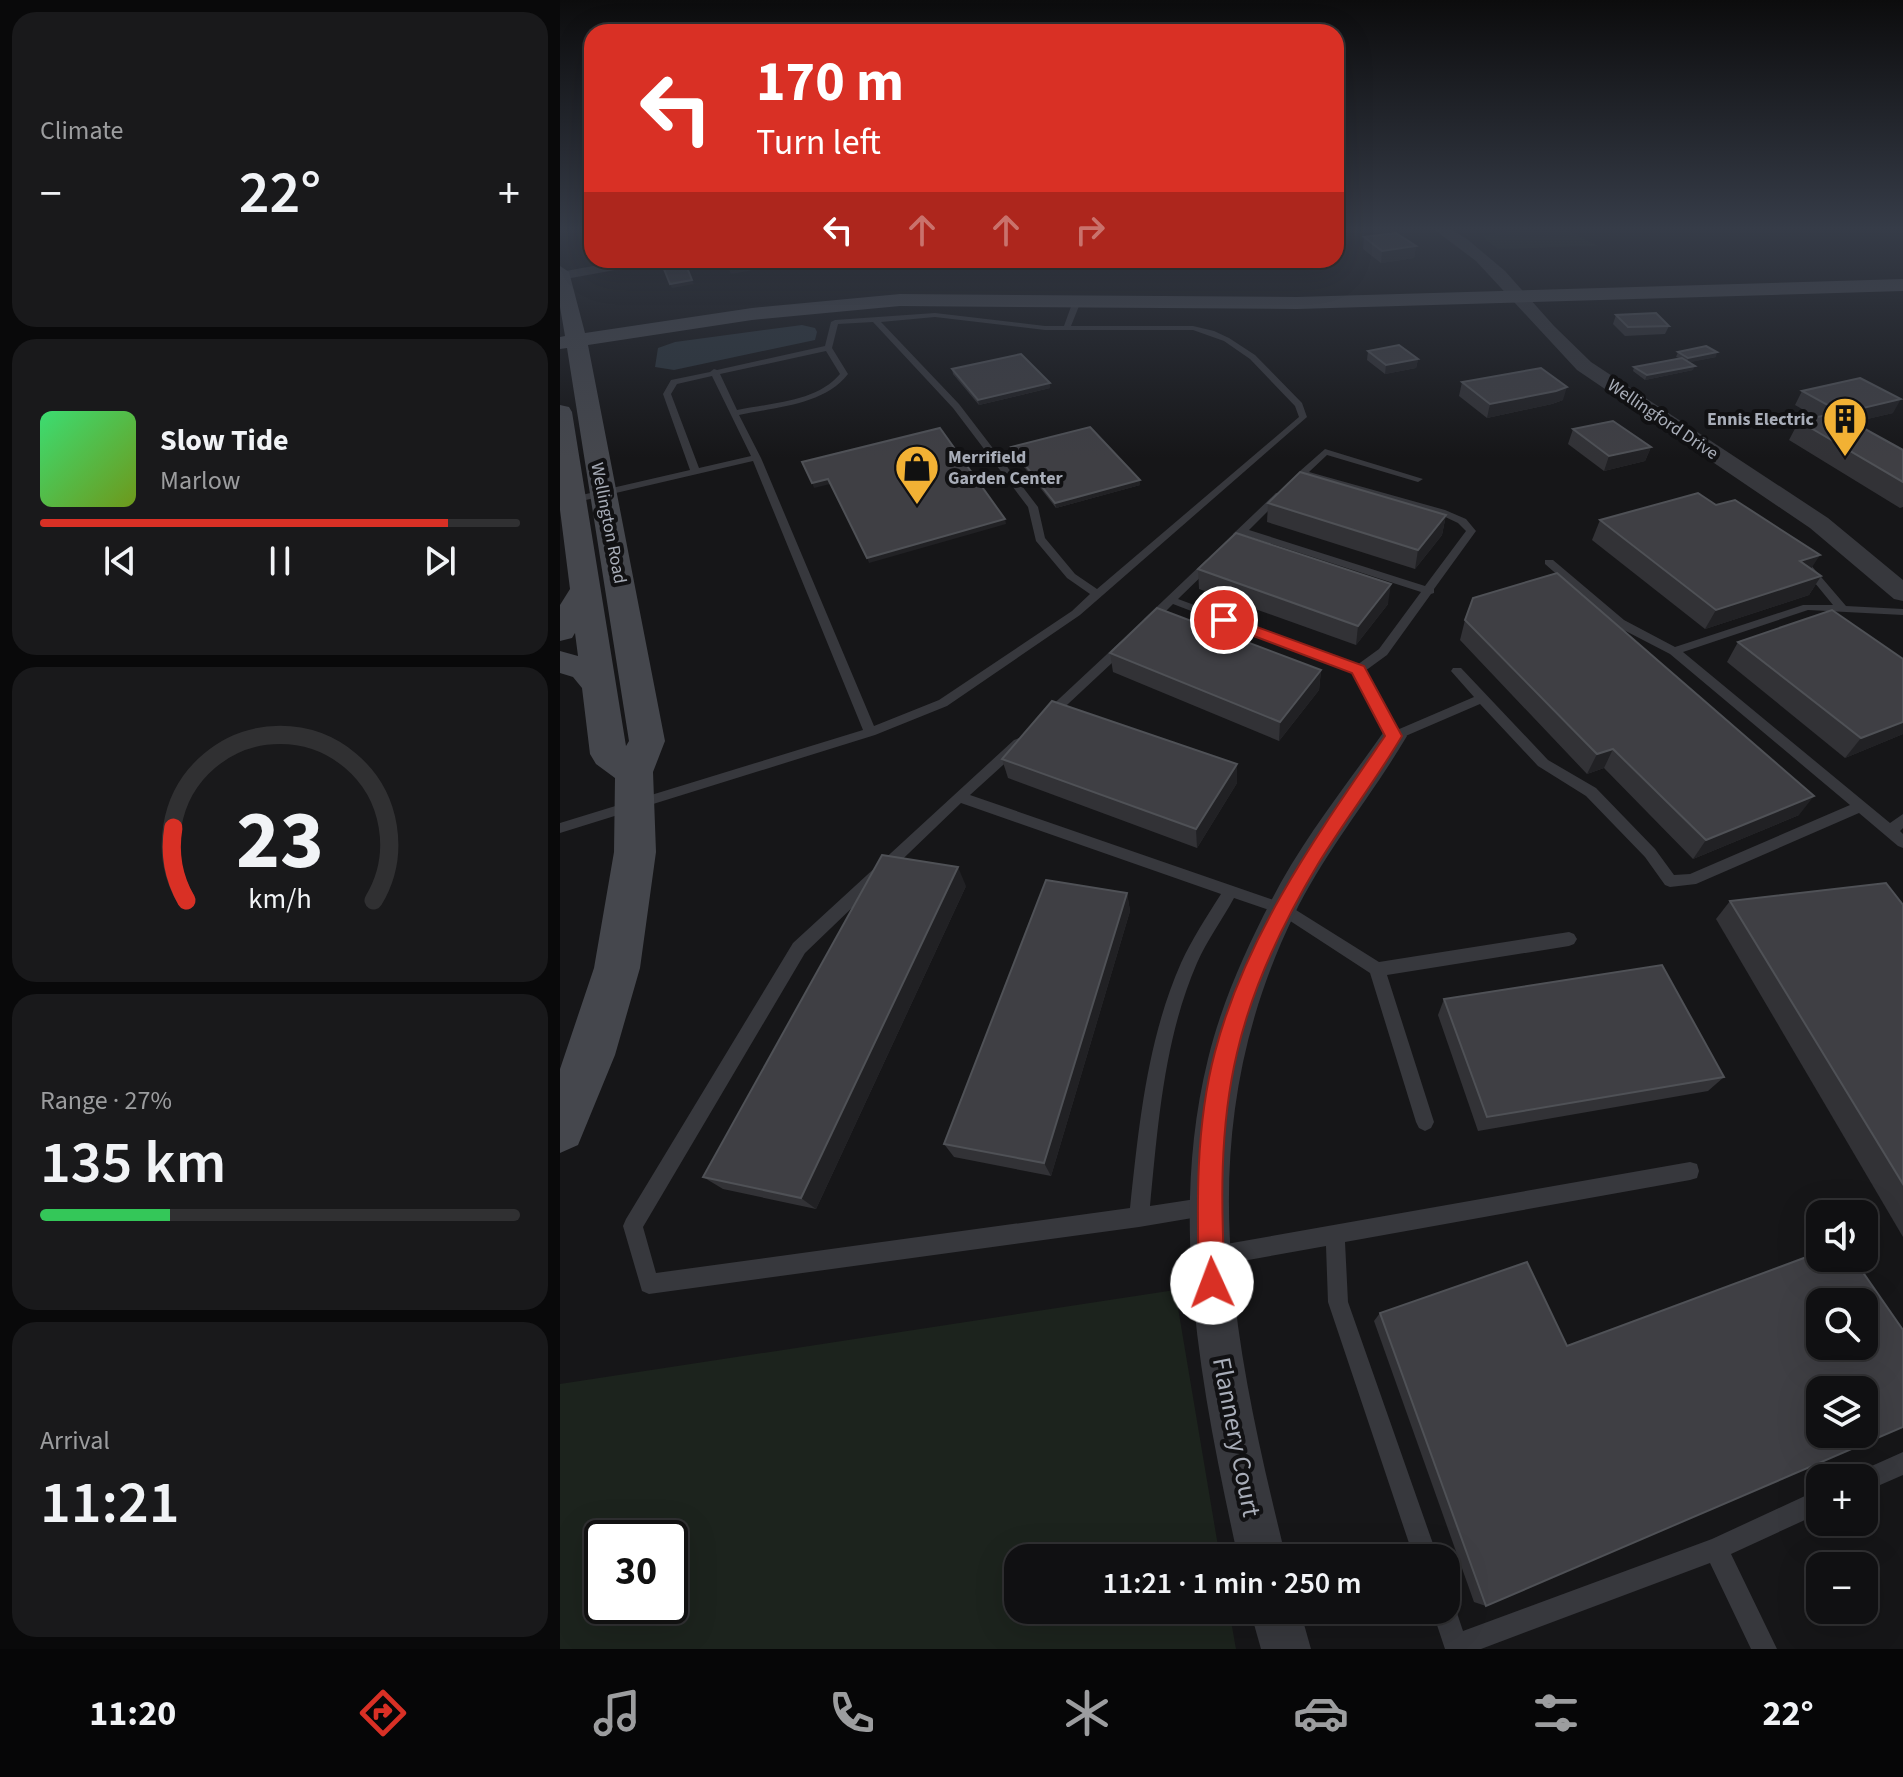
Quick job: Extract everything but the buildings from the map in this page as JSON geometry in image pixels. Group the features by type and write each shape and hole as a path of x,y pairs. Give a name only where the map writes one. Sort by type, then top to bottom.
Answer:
{"main road":[{"name":"Wellington Road","path":"564,305 587,586 609,754 635,789"},
{"path":"567,337 755,305"},
{"path":"567,337 838,305"},
{"name":"Wellington Road","path":"560,412 579,498 647,741 635,789 631,885 617,968 591,1055 560,1127"},
{"path":"560,631 587,586"},
{"path":"560,662 585,669 601,688"}],"street":[{"name":"Wellingford Drive","path":"1526,305 1550,336 1584,366 1819,523 1903,593"},
{"name":"Flannery Court","path":"1259,1544 1239,1460 1213,1310 1209,1207 1213,1132 1226,1053 1250,982 1283,909 1313,857 1394,736"},
{"path":"1279,1624 1286,1649"}],"lane":[{"path":"1067,328 1076,305"},
{"path":"560,828 635,789 870,732 943,703 1076,613 1303,417 1299,405 1268,372 1224,336 1193,328 1067,328 1008,325 935,315 835,322 828,348 844,374 840,383 821,393 735,413"},
{"path":"875,320 956,406 1024,494 1033,507 1040,539 1071,576 1097,594"},
{"path":"695,471 667,394 674,382 828,348"},
{"path":"714,371 756,458 870,732"},
{"path":"1232,541 1325,452 1418,479"},
{"path":"579,498 756,458"},
{"path":"1303,473 1462,521 1471,531 1383,652 1358,670"},
{"path":"1242,531 1430,591"},
{"path":"1036,727 1222,551"},
{"path":"1793,557 1818,578 1850,623"},
{"path":"1549,562 1620,623 1674,651 1903,842"},
{"path":"1171,600 1358,670 1394,736 1482,698"},
{"path":"1674,651 1807,607 1903,612"},
{"path":"1457,671 1543,763 1591,792 1650,853 1670,881 1691,880 1862,806"},
{"path":"1024,738 799,948 633,1226 649,1284 1209,1207"},
{"path":"959,797 1283,909 1377,969 1425,1122"},
{"path":"1891,831 1903,819"},
{"path":"1139,1217 1155,1074 1170,1017 1189,963 1231,891"},
{"path":"1377,969 1569,939"},
{"path":"1211,1257 1690,1171"},
{"path":"1335,1235 1338,1302 1421,1544"},
{"path":"1878,1475 1903,1463"},
{"path":"1449,1624 1456,1646 1716,1549 1806,1507"},
{"path":"1716,1549 1764,1649"}],"shaded area":[{"path":"802,325 815,328 815,340 674,370 655,367 658,348 675,342"},
{"path":"1175,1290 1218,1544 1004,1544 1004,1624 1232,1624 1236,1649 560,1649 560,1384"}],"place":[{"name":"Ennis Electric","path":"1845,458"},
{"name":"Merrifield Garden Center","path":"917,506"}],"route":[{"path":"1212,1283 1209,1207 1213,1132 1226,1053 1250,982 1283,909 1313,857 1394,736 1358,670 1224,620"}]}
